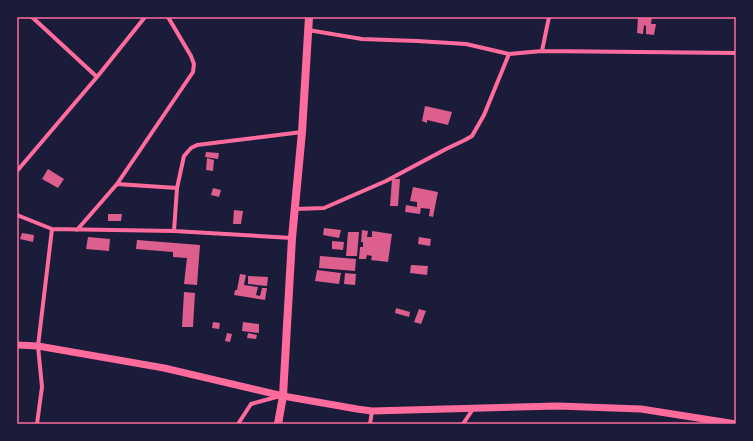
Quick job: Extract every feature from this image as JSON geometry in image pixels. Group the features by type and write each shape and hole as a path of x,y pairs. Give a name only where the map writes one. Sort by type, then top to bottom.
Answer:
{"main road":[{"path":"278,424 283,396 292,238 302,132 309,17"}],"street":[{"path":"32,17 97,77"},
{"path":"17,171 97,77 145,17"},
{"path":"77,230 117,184 193,72 194,64 191,56 168,17"},
{"path":"542,51 549,17"},
{"path":"308,30 362,39 466,44 509,54 542,51 736,53"},
{"path":"295,208 324,208 386,181 472,136 484,115 509,54"},
{"path":"174,231 177,188 184,156 191,148 197,145 302,132"},
{"path":"117,184 177,188"},
{"path":"17,215 52,229 174,231 292,238"},
{"path":"37,424 42,387 38,346 52,229"},
{"path":"17,345 38,346 164,368 283,396 372,411 558,406 641,409 695,421 736,424"},
{"path":"238,424 251,404 283,396"},
{"path":"464,424 473,408"},
{"path":"370,424 372,411"}],"building":[{"path":"638,17 652,17 651,24 656,24 654,35 646,34 646,26 644,25 643,34 637,33"},
{"path":"425,106 452,112 448,125 427,120 427,123 422,121"},
{"path":"206,152 219,153 218,159 205,157"},
{"path":"207,158 214,160 213,171 206,170"},
{"path":"48,169 64,179 58,188 42,179"},
{"path":"392,179 400,179 398,206 390,206"},
{"path":"413,187 438,192 433,217 429,216 430,209 421,208 420,214 405,212 406,205 417,207 417,202 410,201"},
{"path":"213,188 221,190 219,197 211,195"},
{"path":"234,210 243,211 241,224 233,224"},
{"path":"108,214 122,214 121,221 108,221"},
{"path":"324,228 341,230 339,238 323,235"},
{"path":"362,230 368,231 367,237 372,237 372,231 392,234 388,262 371,260 372,256 367,255 366,259 359,259 360,247 363,247 363,242 361,242"},
{"path":"348,232 359,232 357,256 346,256"},
{"path":"22,233 34,235 33,242 20,239"},
{"path":"88,237 110,239 109,251 86,249"},
{"path":"419,237 431,239 430,246 418,244"},
{"path":"137,240 200,245 197,285 184,284 187,258 173,257 173,252 136,249"},
{"path":"332,241 344,242 343,250 332,249"},
{"path":"320,256 356,259 355,271 319,268"},
{"path":"411,265 428,266 427,275 410,273"},
{"path":"317,270 341,273 339,284 315,281"},
{"path":"345,273 356,274 355,285 344,284"},
{"path":"240,274 246,275 244,285 258,287 256,295 260,296 262,288 267,288 265,300 234,295 235,290 237,290"},
{"path":"248,276 268,277 267,286 248,284"},
{"path":"184,292 195,293 193,327 182,327"},
{"path":"396,308 410,312 409,317 395,313"},
{"path":"419,309 426,311 421,324 414,322"},
{"path":"213,322 220,323 219,329 212,328"},
{"path":"243,322 259,324 259,333 242,331"},
{"path":"227,333 232,334 230,342 225,341"},
{"path":"248,333 257,335 256,339 247,338"}]}
